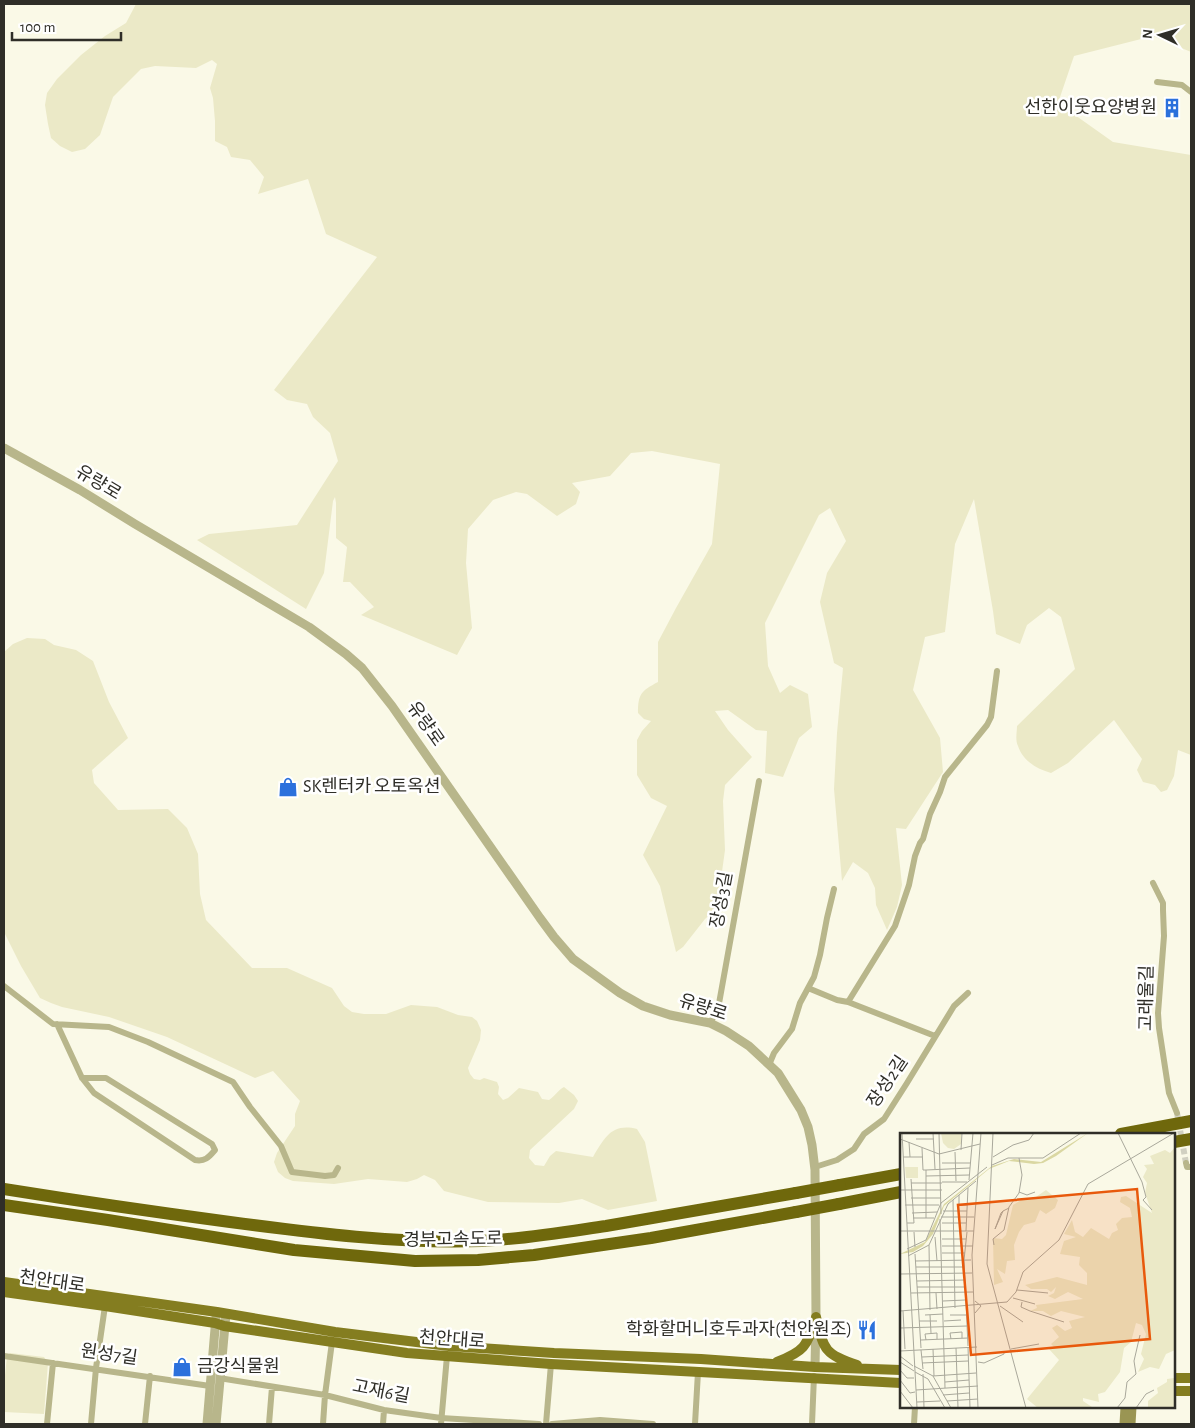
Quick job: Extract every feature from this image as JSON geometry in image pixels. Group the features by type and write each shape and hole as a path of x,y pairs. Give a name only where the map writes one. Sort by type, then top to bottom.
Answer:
{"highway":[{"path":"1126,1133 1191,1121"},
{"path":"1175,1142 1191,1139"},
{"name":"경부고속도로","path":"4,1189 109,1206 296,1231 420,1242 484,1241 552,1234 900,1174"},
{"name":"경부고속도로","path":"4,1205 294,1250 415,1261 478,1260 534,1255 651,1238 900,1192"}],"main road":[{"name":"천안대로","path":"4,1282 221,1313 335,1332 449,1346 815,1367 900,1370"},
{"name":"천안대로","path":"4,1292 407,1353 551,1364 900,1383"},
{"path":"773,1364 793,1356 805,1346 816,1317"},
{"path":"816,1317 824,1347 837,1358 869,1368"},
{"path":"1175,1378 1191,1378"},
{"path":"1175,1391 1191,1391"},
{"path":"1124,1424 1125,1408"},
{"path":"1131,1424 1132,1408"}],"street":[{"path":"1157,82 1182,85 1191,92"},
{"name":"유량로","path":"4,448 80,490 309,627 346,654 362,668 387,700 554,937 573,959 620,993 643,1006 670,1015 710,1023 726,1031 749,1046 778,1073 801,1110 808,1127 815,1167 815,1367"},
{"path":"848,1002 895,926 930,814 945,777 987,725 991,717 997,671"},
{"name":"장성3길","path":"710,1023 718,1009 759,781"},
{"name":"고래울길","path":"1153,883 1163,903 1164,919 1158,1013 1159,1028 1169,1093 1177,1113"},
{"path":"769,1064 774,1053 792,1029 800,1003 814,977 834,889"},
{"path":"4,986 53,1024 109,1027 148,1042 233,1082 281,1146 292,1172 325,1176 334,1175 338,1168"},
{"path":"808,988 936,1036"},
{"name":"장성2길","path":"815,1167 837,1160 854,1149 864,1134 884,1119 954,1006 968,993"},
{"path":"57,1024 82,1078 94,1092 195,1160 201,1161 209,1157 215,1150 212,1144 106,1078 82,1078"},
{"path":"92,1424 96,1368 105,1306"},
{"path":"216,1424 221,1313"},
{"path":"207,1424 210,1386 220,1325"},
{"path":"323,1424 332,1342"},
{"name":"원성7길","path":"4,1356 210,1386"},
{"path":"441,1421 447,1356"},
{"path":"47,1424 53,1363"},
{"path":"546,1424 551,1364"},
{"path":"812,1424 815,1367"},
{"path":"695,1424 698,1372"},
{"path":"145,1424 150,1376"},
{"name":"고재6길","path":"219,1378 325,1396 441,1421 539,1424"},
{"path":"269,1424 272,1387"},
{"path":"914,1424 915,1408"},
{"path":"383,1424 384,1410"},
{"path":"552,1424 600,1422 651,1424"}],"shaded area":[{"path":"136,4 1191,4 1191,52 1153,36 1074,56 1058,103 1113,142 1191,155 1191,755 1178,750 1174,776 1167,790 1161,792 1155,785 1143,782 1137,770 1142,759 1114,720 1068,763 1051,773 1036,767 1023,756 1016,739 1017,726 1075,669 1061,617 1049,608 1027,625 1020,644 996,634 974,499 955,544 945,632 925,637 913,690 940,738 943,772 906,829 896,828 902,885 897,907 887,930 876,905 875,888 868,873 853,862 842,881 834,789 843,668 834,663 820,602 827,573 846,541 830,508 819,515 765,623 768,666 780,693 790,685 808,694 812,727 799,738 783,777 765,773 767,731 756,730 728,710 715,711 728,730 752,757 725,785 723,801 725,850 717,908 705,919 683,947 676,952 660,886 643,855 667,806 651,798 637,775 637,740 651,721 644,719 638,713 638,707 640,697 644,691 658,682 658,642 712,544 720,464 652,451 631,453 610,476 572,483 580,492 576,504 557,516 527,494 516,492 493,500 468,529 466,563 472,628 457,655 361,615 374,607 350,582 343,582 347,547 336,538 335,497 324,573 306,609 197,540 209,534 297,525 338,461 330,433 313,417 307,404 287,400 274,390 377,257 326,234 308,179 258,194 264,177 250,160 231,157 227,147 215,141 213,98 210,88 217,64 212,60 196,68 155,66 141,69 113,97 100,135 85,149 72,152 60,146 51,138 45,105 47,93 57,79 81,55 105,36 126,23"},
{"path":"27,638 45,639 54,645 76,650 93,661 109,702 128,738 92,770 94,783 118,810 168,809 187,828 198,854 200,894 206,920 252,968 287,968 332,988 344,1006 352,1012 386,1014 411,1005 437,1007 458,1015 472,1017 477,1021 481,1030 480,1040 468,1068 474,1079 480,1080 484,1078 497,1082 499,1087 498,1094 503,1100 519,1088 538,1092 542,1099 549,1100 564,1087 578,1101 574,1109 530,1150 529,1158 535,1165 544,1166 550,1156 556,1151 593,1157 601,1143 610,1133 621,1128 637,1129 645,1142 657,1201 608,1210 582,1199 559,1203 488,1202 444,1191 435,1180 424,1175 407,1182 368,1179 334,1184 293,1181 285,1178 278,1172 274,1162 277,1153 295,1126 295,1114 300,1101 273,1071 255,1078 167,1037 109,1017 62,1007 40,998 4,932 4,652 13,644"},
{"path":"10,1353 44,1357 48,1363 44,1414 4,1412 4,1385 7,1356"}],"tunnel":[{"path":"1177,1113 1186,1163"}],"place":[{"name":"선한이웃요양병원","path":"1172,108"},
{"name":"SK렌터카 오토옥션","path":"288,787"},
{"name":"학화할머니호두과자(천안원조)","path":"867,1330"},
{"name":"금강식물원","path":"182,1367"}]}
